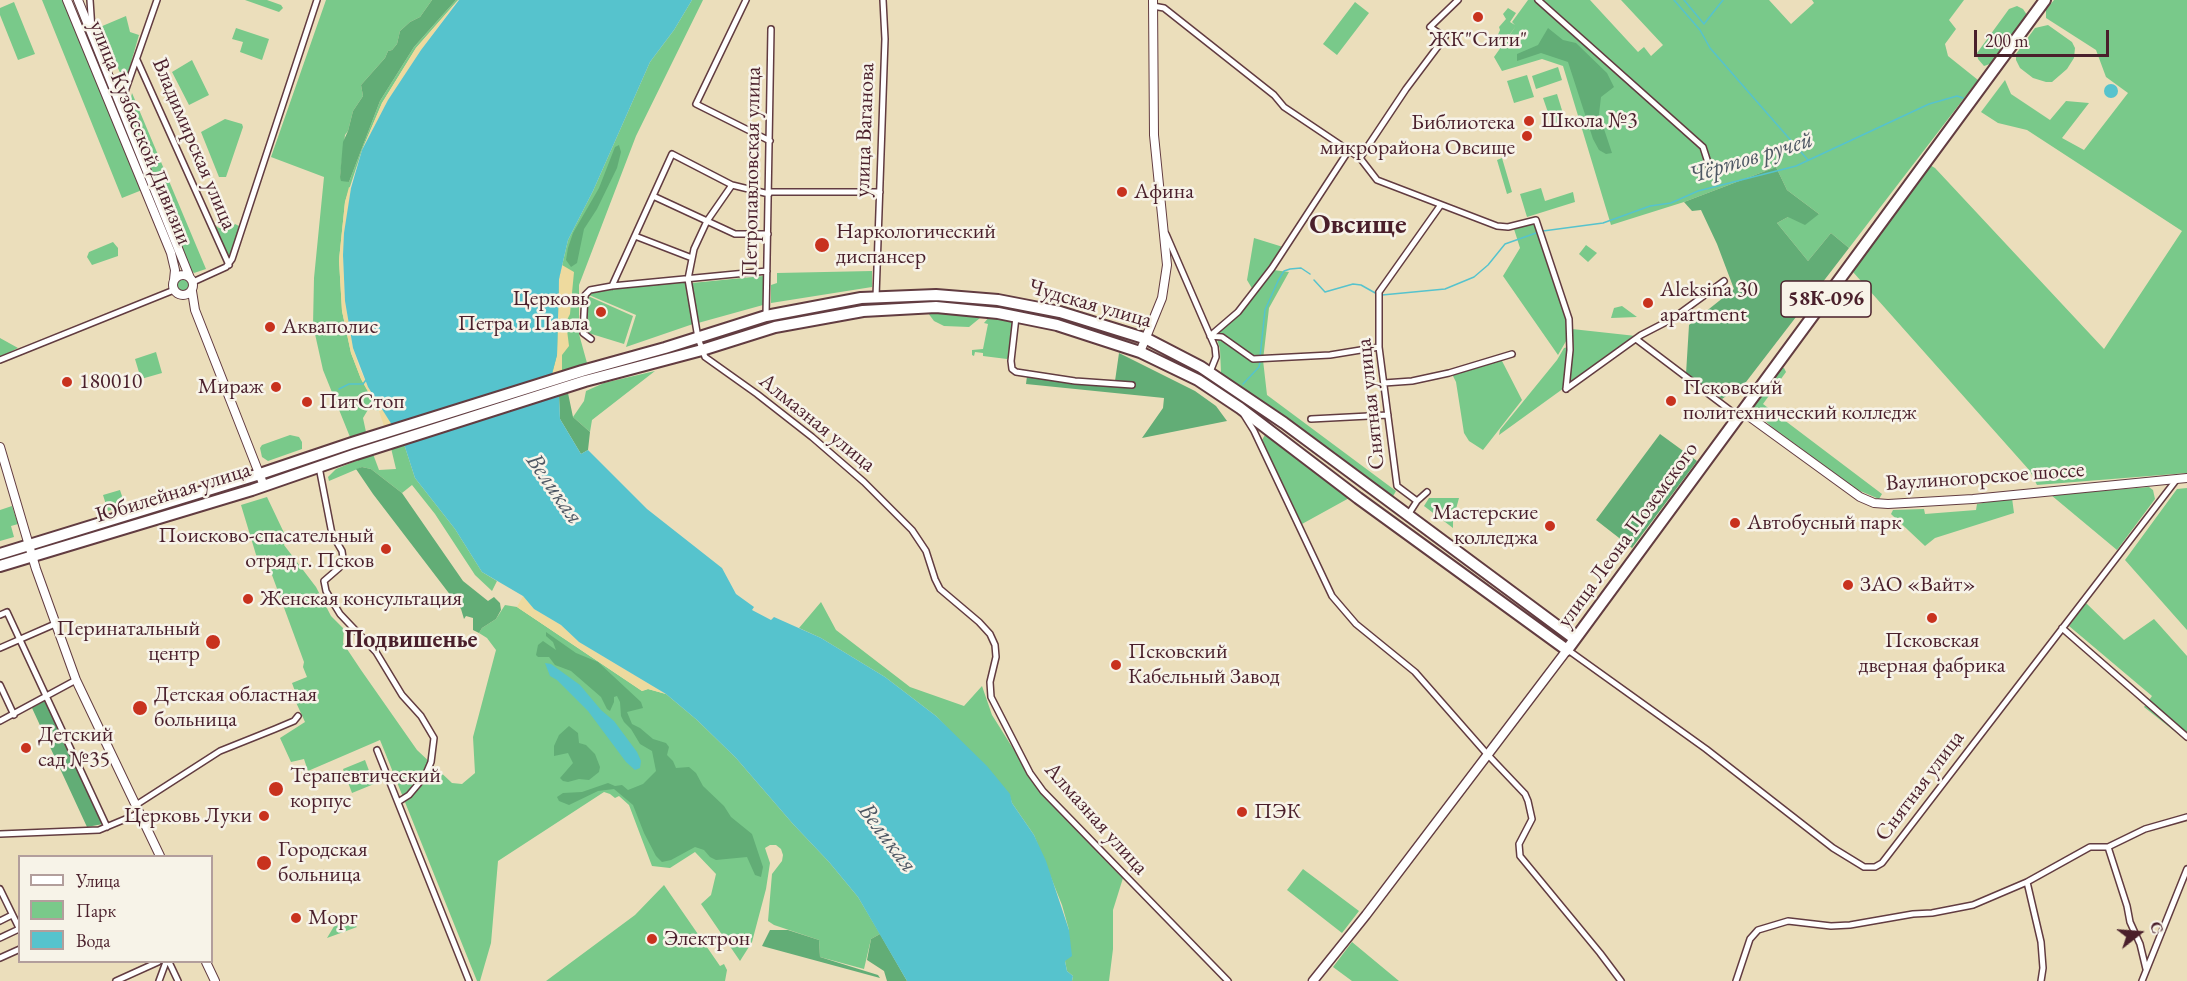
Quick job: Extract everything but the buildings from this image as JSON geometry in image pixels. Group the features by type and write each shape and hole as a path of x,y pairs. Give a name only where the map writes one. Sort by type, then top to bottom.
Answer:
{"highway":[{"name":"улица Леона Поземского","path":"1567,650 2045,0"},
{"name":"Чудская улица","path":"584,376 766,316 841,301 936,295 998,300 1060,312 1147,339 1210,372 1366,483 1575,639"},
{"path":"841,301 838,305 843,314"},
{"path":"811,306 815,314 813,319"},
{"name":"Чудская улица","path":"584,376 702,350 775,327 863,311 936,307 1016,317 1057,325 1140,352 1198,380 1240,408 1358,498 1567,650"},
{"path":"354,449 584,376"},
{"name":"Юбилейная улица","path":"0,554 260,474 354,449"},
{"name":"Юбилейная улица","path":"0,566 264,486 319,467 354,449"},
{"path":"1340,484 1349,481 1350,472"},
{"path":"1358,498 1355,492 1357,488 1366,483"}],"main road":[{"name":"улица Леона Поземского","path":"1313,981 1366,915 1567,650"}],"street":[{"name":"улица Кузбасской Дивизии","path":"67,0 171,253 175,270 174,290 183,296 195,310"},
{"name":"улица Кузбасской Дивизии","path":"78,0 192,284 195,310 264,486"},
{"path":"90,0 92,35"},
{"name":"Владимирская улица","path":"157,0 137,60 229,265"},
{"path":"183,296 192,284 229,265 317,0"},
{"path":"746,0 697,106 770,141"},
{"name":"улица Ваганова","path":"876,297 885,39 883,0"},
{"path":"1360,158 1406,89 1445,37 1430,27 1458,0"},
{"path":"1538,0 1703,147 1711,172"},
{"path":"1140,352 1162,298 1167,265 1154,135 1153,3 1164,8 1206,39 1274,95 1284,107 1360,158 1377,180 1497,226 1508,227 1536,220 1569,319 1570,344 1566,389 1636,339 1672,319 1724,281"},
{"name":"Петропавловская улица","path":"766,316 771,29"},
{"path":"120,106 137,60"},
{"path":"1210,336 1238,312 1272,268 1349,150"},
{"path":"612,286 672,154 732,184 769,193 880,192"},
{"path":"702,350 688,279 692,258 707,221 732,184"},
{"path":"653,196 735,234 768,234"},
{"name":"Снятная улица","path":"1417,501 1397,486 1379,347 1379,293 1440,206"},
{"path":"1164,230 1217,352 1210,372"},
{"path":"635,236 692,258"},
{"path":"591,339 583,333 585,295 590,290 767,271"},
{"name":"улица Кузбасской Дивизии","path":"174,280 183,275 192,284"},
{"path":"0,360 174,290"},
{"path":"1016,317 1011,361 1012,369 1016,372 1075,381 1132,385"},
{"path":"1210,336 1222,337 1253,359 1330,355 1379,347"},
{"path":"1636,339 1660,359 1741,415"},
{"name":"Алмазная улица","path":"702,350 705,357 713,364 757,394 864,482 912,530 926,550 940,589 990,634 995,645 996,657 990,682 991,697 1030,773 1043,791 1228,981"},
{"path":"1384,383 1412,381 1449,373 1512,354"},
{"path":"1240,408 1254,431 1332,596 1356,624 1415,672 1486,754 1520,788 1528,801 1532,819 1519,844 1520,856 1615,970 1621,981"},
{"path":"1311,419 1388,415"},
{"name":"Ваулиногорское шоссе","path":"1741,415 1860,497 1874,503 1981,499 2187,478"},
{"path":"0,447 55,624 76,680 160,855"},
{"path":"319,467 332,534 342,551 343,558 339,568 324,581 326,591 340,614 376,652 402,695 421,716 434,738 431,762 425,776 409,795 398,802"},
{"name":"Снятная улица","path":"1567,650 1706,749 1833,848 1864,867 1870,867 1882,863 2177,479"},
{"path":"1408,515 1417,501 1427,492"},
{"path":"0,615 7,612 21,638 107,827"},
{"path":"0,648 55,624"},
{"path":"2062,628 2187,737"},
{"path":"0,721 76,680"},
{"path":"0,685 14,715"},
{"path":"0,834 99,830 107,827 138,809 219,751 294,721 298,716"},
{"path":"377,750 469,981"},
{"path":"1736,981 1750,939 1758,930 1788,921 1831,926 1850,925 1973,905 2027,882 2090,847 2108,847 2145,829 2187,818"},
{"path":"2108,847 2146,969"},
{"path":"2142,981 2187,869"},
{"path":"2027,882 2041,942 2043,968 2041,981"},
{"path":"0,889 18,928"},
{"path":"0,921 12,915"},
{"path":"0,938 18,930"},
{"path":"0,958 18,950"},
{"path":"116,981 157,963"},
{"path":"159,981 167,963"},
{"path":"168,963 178,981"},
{"path":"207,963 215,981"}],"green space":[{"path":"42,0 67,0 142,190 122,198"},
{"path":"245,0 267,0 283,8 279,12"},
{"path":"326,0 432,0 420,17 400,31 397,44 388,51 385,58 361,85 363,96 353,111 345,135 340,177 349,182 380,101 414,47 458,0 416,48 382,103 362,150 345,202 339,260 342,311 351,353 361,379 379,411 369,408 363,418 366,432 350,437 323,370 313,325 314,278 324,177 271,157"},
{"path":"432,0 456,0 414,47 380,101 349,182 341,181 343,142 353,111 363,96 361,85 385,58 388,51 397,44 400,31 420,17"},
{"path":"692,0 703,0 636,136 579,285 579,334 587,363 552,374 559,279 568,240 593,191 650,62 674,30"},
{"path":"1528,0 1590,0 1638,52 1644,47 1651,56 1663,45 1621,0 1769,0 1791,24 1814,3 1812,0 1964,0 1949,20 1956,29 1945,44 1948,56 1978,80 1849,248 1831,233 1808,261 1777,223 1788,217 1819,214 1787,190 1776,167 1684,202 1611,225 1563,66 1542,59 1502,71 1494,57 1516,26 1504,42 1497,37 1499,27 1506,19 1503,14 1508,8 1516,13 1510,22 1515,25 1512,22"},
{"path":"2054,0 2187,0 2187,473 2037,485 2030,471 1853,272 1928,164 1935,168 2104,349 2182,231 2027,130 1998,123 1981,112 2005,80 2011,94 2050,120 2066,101 2089,103 2062,138 2084,150 2128,93 2106,77 2096,50 2046,18 2046,10"},
{"path":"14,2 35,54 18,60 0,15 0,8"},
{"path":"1355,2 1369,13 1337,55 1323,44"},
{"path":"2017,6 2027,15 1993,63 1984,66 1978,59 1977,53 2009,9"},
{"path":"126,16 130,32 139,35 128,73 121,75 100,27"},
{"path":"2048,25 2072,42 2075,48 2074,58 2067,69 2052,82 2033,78 2020,68 2016,60 2016,54 2035,28"},
{"path":"236,28 269,39 262,60 240,52 243,42 232,39"},
{"path":"1548,28 1563,40 1576,43 1607,73 1614,87 1601,97 1599,114 1612,153 1606,154 1599,150 1593,139 1568,62 1541,53 1517,61 1517,54 1538,45"},
{"path":"192,60 209,95 189,105 172,72"},
{"path":"1558,67 1562,80 1536,89 1532,76"},
{"path":"1527,75 1534,97 1514,103 1507,81"},
{"path":"132,93 206,269 194,273 189,268 128,110"},
{"path":"1557,94 1565,120 1552,124 1543,98"},
{"path":"225,119 242,124 243,127 226,177 219,177 201,132"},
{"path":"619,145 621,152 617,168 597,209 584,229 577,263 571,267 566,260 573,233 599,188 615,147"},
{"path":"1502,158 1512,192 1507,194 1497,160"},
{"path":"1776,167 1787,190 1819,214 1805,225 1788,217 1777,223 1808,261 1831,233 1849,248 1746,382 1722,399 1686,374 1689,325 1734,289 1701,210 1692,211 1684,202"},
{"path":"1541,188 1545,201 1573,192 1575,202 1527,217 1520,194"},
{"path":"1535,223 1568,319 1569,336 1558,355 1503,276 1520,248 1514,229"},
{"path":"213,224 219,228 233,227 235,224 239,226 231,253 228,255 225,254"},
{"path":"1254,238 1283,247 1253,290 1247,280"},
{"path":"113,242 118,248 118,256 92,265 87,257 89,252"},
{"path":"1586,245 1597,253 1588,262 1579,254"},
{"path":"1273,270 1289,272 1269,308 1263,360 1267,395 1396,491 1392,498 1221,373 1220,349 1215,333 1238,316"},
{"path":"872,271 872,287 771,303 771,285 777,283 777,273"},
{"path":"763,276 763,305 698,323 692,283"},
{"path":"183,277 191,285 183,293 175,285"},
{"path":"685,280 693,324 626,347 636,315 589,295 592,290"},
{"path":"588,296 633,316 624,344 585,332"},
{"path":"1622,306 1637,317 1611,318 1614,308"},
{"path":"928,313 978,315 980,318 969,327 944,326 934,321"},
{"path":"989,317 1014,320 1007,359 983,356 983,353 975,352 974,356 972,355 972,350 983,349 988,324 984,323"},
{"path":"1572,329 1636,336 1499,435 1500,430 1557,360 1564,348 1572,346"},
{"path":"0,338 18,348 0,357"},
{"path":"156,352 162,373 141,379 135,359"},
{"path":"1119,353 1195,391 1216,406 1227,421 1142,438 1163,408 1164,398 1026,384 1027,376 1115,381"},
{"path":"1501,359 1522,400 1483,450 1469,441 1464,433 1456,382 1452,374"},
{"path":"1782,368 1786,372 1763,404 1882,494 1879,499 1858,490 1773,428 1752,409"},
{"path":"655,371 592,420 590,432 573,417 584,401 586,391 604,383"},
{"path":"568,393 573,417 590,432 588,450 581,454 560,419 559,396"},
{"path":"1266,433 1351,497 1302,524 1262,440"},
{"path":"1660,434 1697,461 1632,548 1596,520"},
{"path":"290,435 299,437 302,449 268,461 262,457 260,448 262,445"},
{"path":"404,444 415,478 455,529 482,572 497,581 492,591 475,575 435,514 412,485 402,493 371,469 362,467 329,481 328,477 336,469 373,454 379,470 396,469 391,448"},
{"path":"362,467 371,469 402,493 463,581 488,601 494,597 500,603 501,610 496,619 482,628 479,633 473,630 473,618 466,616 464,619 461,609 373,494 356,469"},
{"path":"2149,487 2153,490 2155,499 2117,550 2051,495"},
{"path":"2187,488 2187,630 2125,560 2177,489"},
{"path":"120,490 125,505 108,511 103,495"},
{"path":"267,497 286,537 284,545 316,587 331,616 344,629 343,643 417,750 452,783 462,784 475,773 473,737 496,650 487,638 479,633 482,628 496,619 505,605 517,607 642,691 648,689 666,694 736,758 858,897 880,934 871,939 864,969 820,957 819,940 768,921 772,874 782,861 783,855 781,849 776,845 765,848 770,863 766,889 752,942 740,961 701,904 711,895 716,874 695,852 670,868 652,866 629,805 619,796 615,798 604,792 498,861 491,943 480,981 477,981 380,740 308,771 304,759 291,762 280,738 305,722 294,698 296,694 292,683 307,677 303,667 304,662 265,556 257,558 241,505"},
{"path":"1429,498 1459,498 1453,528 1424,506"},
{"path":"2012,498 2014,513 1935,538 1925,546 1891,514 1893,510 1924,509 1925,514 1976,510 1977,504"},
{"path":"12,506 18,524 11,526 14,537 0,541 0,510"},
{"path":"821,602 836,630 910,687 964,706 982,686 992,715 1041,793 1123,878 1113,910 1113,949 1109,981 1072,981 1073,976 1067,971 1065,961 1069,930 1062,905 1034,835 1012,803 1009,794 936,716 885,677 821,638 799,628"},
{"path":"2086,603 2124,640 2154,619 2187,656 2187,741 2144,707 2152,696 2069,626"},
{"path":"546,632 576,653 598,662 641,702 643,708 627,712 632,724 653,739 666,743 669,747 667,755 676,768 689,767 696,773 703,786 724,806 731,817 752,834 763,867 761,877 755,875 747,857 716,860 704,850 695,847 671,860 662,862 656,856 644,833 633,805 614,789 598,791 569,805 559,801 557,797 563,793 582,792 608,783 615,786 622,785 628,790 643,784 656,771 652,751 640,744 624,722 617,696 614,697 610,711 601,697 571,671 555,665 549,657 536,655 538,645 543,641 556,650 553,642 546,636"},
{"path":"46,700 103,824 87,827 32,708"},
{"path":"569,726 578,733 579,743 586,745 595,754 600,767 599,772 589,780 579,779 568,782 560,778 573,763 568,753 554,756 554,746 559,735"},
{"path":"365,760 374,784 352,793 343,769"},
{"path":"1303,869 1359,911 1342,933 1287,890"},
{"name":"Электрон","path":"664,885 720,966 724,964 727,970 725,981 546,981 635,915"},
{"path":"348,918 357,927 327,938 336,923"},
{"path":"770,930 788,930 819,940 820,957 878,975 880,978 762,946"},
{"path":"880,934 907,981 887,981 884,971 867,960 871,939"},
{"path":"1352,942 1399,981 1352,981 1333,967"}],"sand":[{"path":"458,0 388,100 362,150 382,103 416,48"},
{"path":"349,187 351,188 343,255 345,301 353,348 359,367 368,387 392,424 384,426 351,353 342,311 339,260 345,202"},
{"path":"562,265 574,272 570,314 566,322 569,346 562,355 562,371 552,374 557,355 559,279"},
{"path":"523,596 534,609 561,625 579,642 666,694 648,689 642,691 517,607"}],"water":[{"name":"Великая","path":"459,0 692,0 674,30 650,62 593,191 568,240 559,279 557,355 552,374 559,396 560,419 581,454 588,450 647,509 722,568 736,594 754,607 752,610 771,620 774,617 821,638 885,677 936,716 987,766 1010,794 1012,803 1034,835 1046,861 1069,930 1072,956 1065,961 1067,971 1073,976 1072,981 907,981 858,897 736,758 666,694 579,642 561,625 534,609 523,596 482,572 455,529 415,478 404,444 368,387 353,348 345,301 344,233 351,188 362,150 388,100 421,50"},
{"path":"2108,84 2114,84 2118,91 2114,98 2108,98 2104,94 2104,88"},
{"path":"545,663 551,664 580,685 601,710 614,721 637,752 641,761 640,768 635,770 626,762 588,711 557,680 550,676"}],"waterway":[{"path":"1674,0 1700,30 1710,48 1808,160"},
{"path":"1684,0 1704,24 1723,0"},
{"name":"Чёртов ручей","path":"1543,231 1603,223 1650,206 1671,203 1698,191 1796,166 1929,104 1957,96 1963,98"},
{"name":"Чёртов ручей","path":"1382,295 1445,289 1474,277 1488,265 1505,244 1536,233"},
{"name":"Чёртов ручей","path":"1260,357 1265,310 1284,271 1301,268 1310,274"},
{"name":"Чёртов ручей","path":"1314,280 1325,292 1353,284 1361,285 1377,294"},
{"name":"Чёртов ручей","path":"1243,384 1259,367 1260,362"},
{"path":"339,389 349,384 363,384 366,380"}],"place":[{"name":"ЖК\"Сити\"","path":"1478,17"},
{"name":"Школа №3","path":"1529,121"},
{"name":"Библиотека микрорайона Овсище","path":"1527,136"},
{"name":"Афина","path":"1122,192"},
{"name":"Наркологический диспансер","path":"822,245"},
{"name":"Aleksina 30 apartment","path":"1648,303"},
{"name":"Церковь Петра и Павла","path":"601,312"},
{"name":"Акваполис","path":"270,327"},
{"name":"180010","path":"67,382"},
{"name":"Мираж","path":"276,387"},
{"name":"Псковский политехнический колледж","path":"1671,401"},
{"name":"ПитСтоп","path":"307,402"},
{"name":"Автобусный парк","path":"1735,523"},
{"name":"Мастерские колледжа","path":"1550,526"},
{"name":"Поисково-спасательный отряд г. Псков","path":"386,549"},
{"name":"ЗАО «Вайт»","path":"1848,585"},
{"name":"Женская консультация","path":"248,599"},
{"name":"Псковская дверная фабрика","path":"1932,618"},
{"name":"Перинатальный центр","path":"213,642"},
{"name":"Псковский Кабельный Завод","path":"1116,665"},
{"name":"Детская областная больница","path":"140,708"},
{"name":"Детский сад №35","path":"26,748"},
{"name":"Терапевтический корпус","path":"276,789"},
{"name":"ПЭК","path":"1242,812"},
{"name":"Церковь Луки","path":"264,816"},
{"name":"Городская больница","path":"264,863"},
{"name":"Морг","path":"296,918"},
{"name":"Электрон","path":"652,939"}],"district":[{"name":"Овсище","path":"1358,225"},
{"name":"Подвишенье","path":"411,640"}]}
